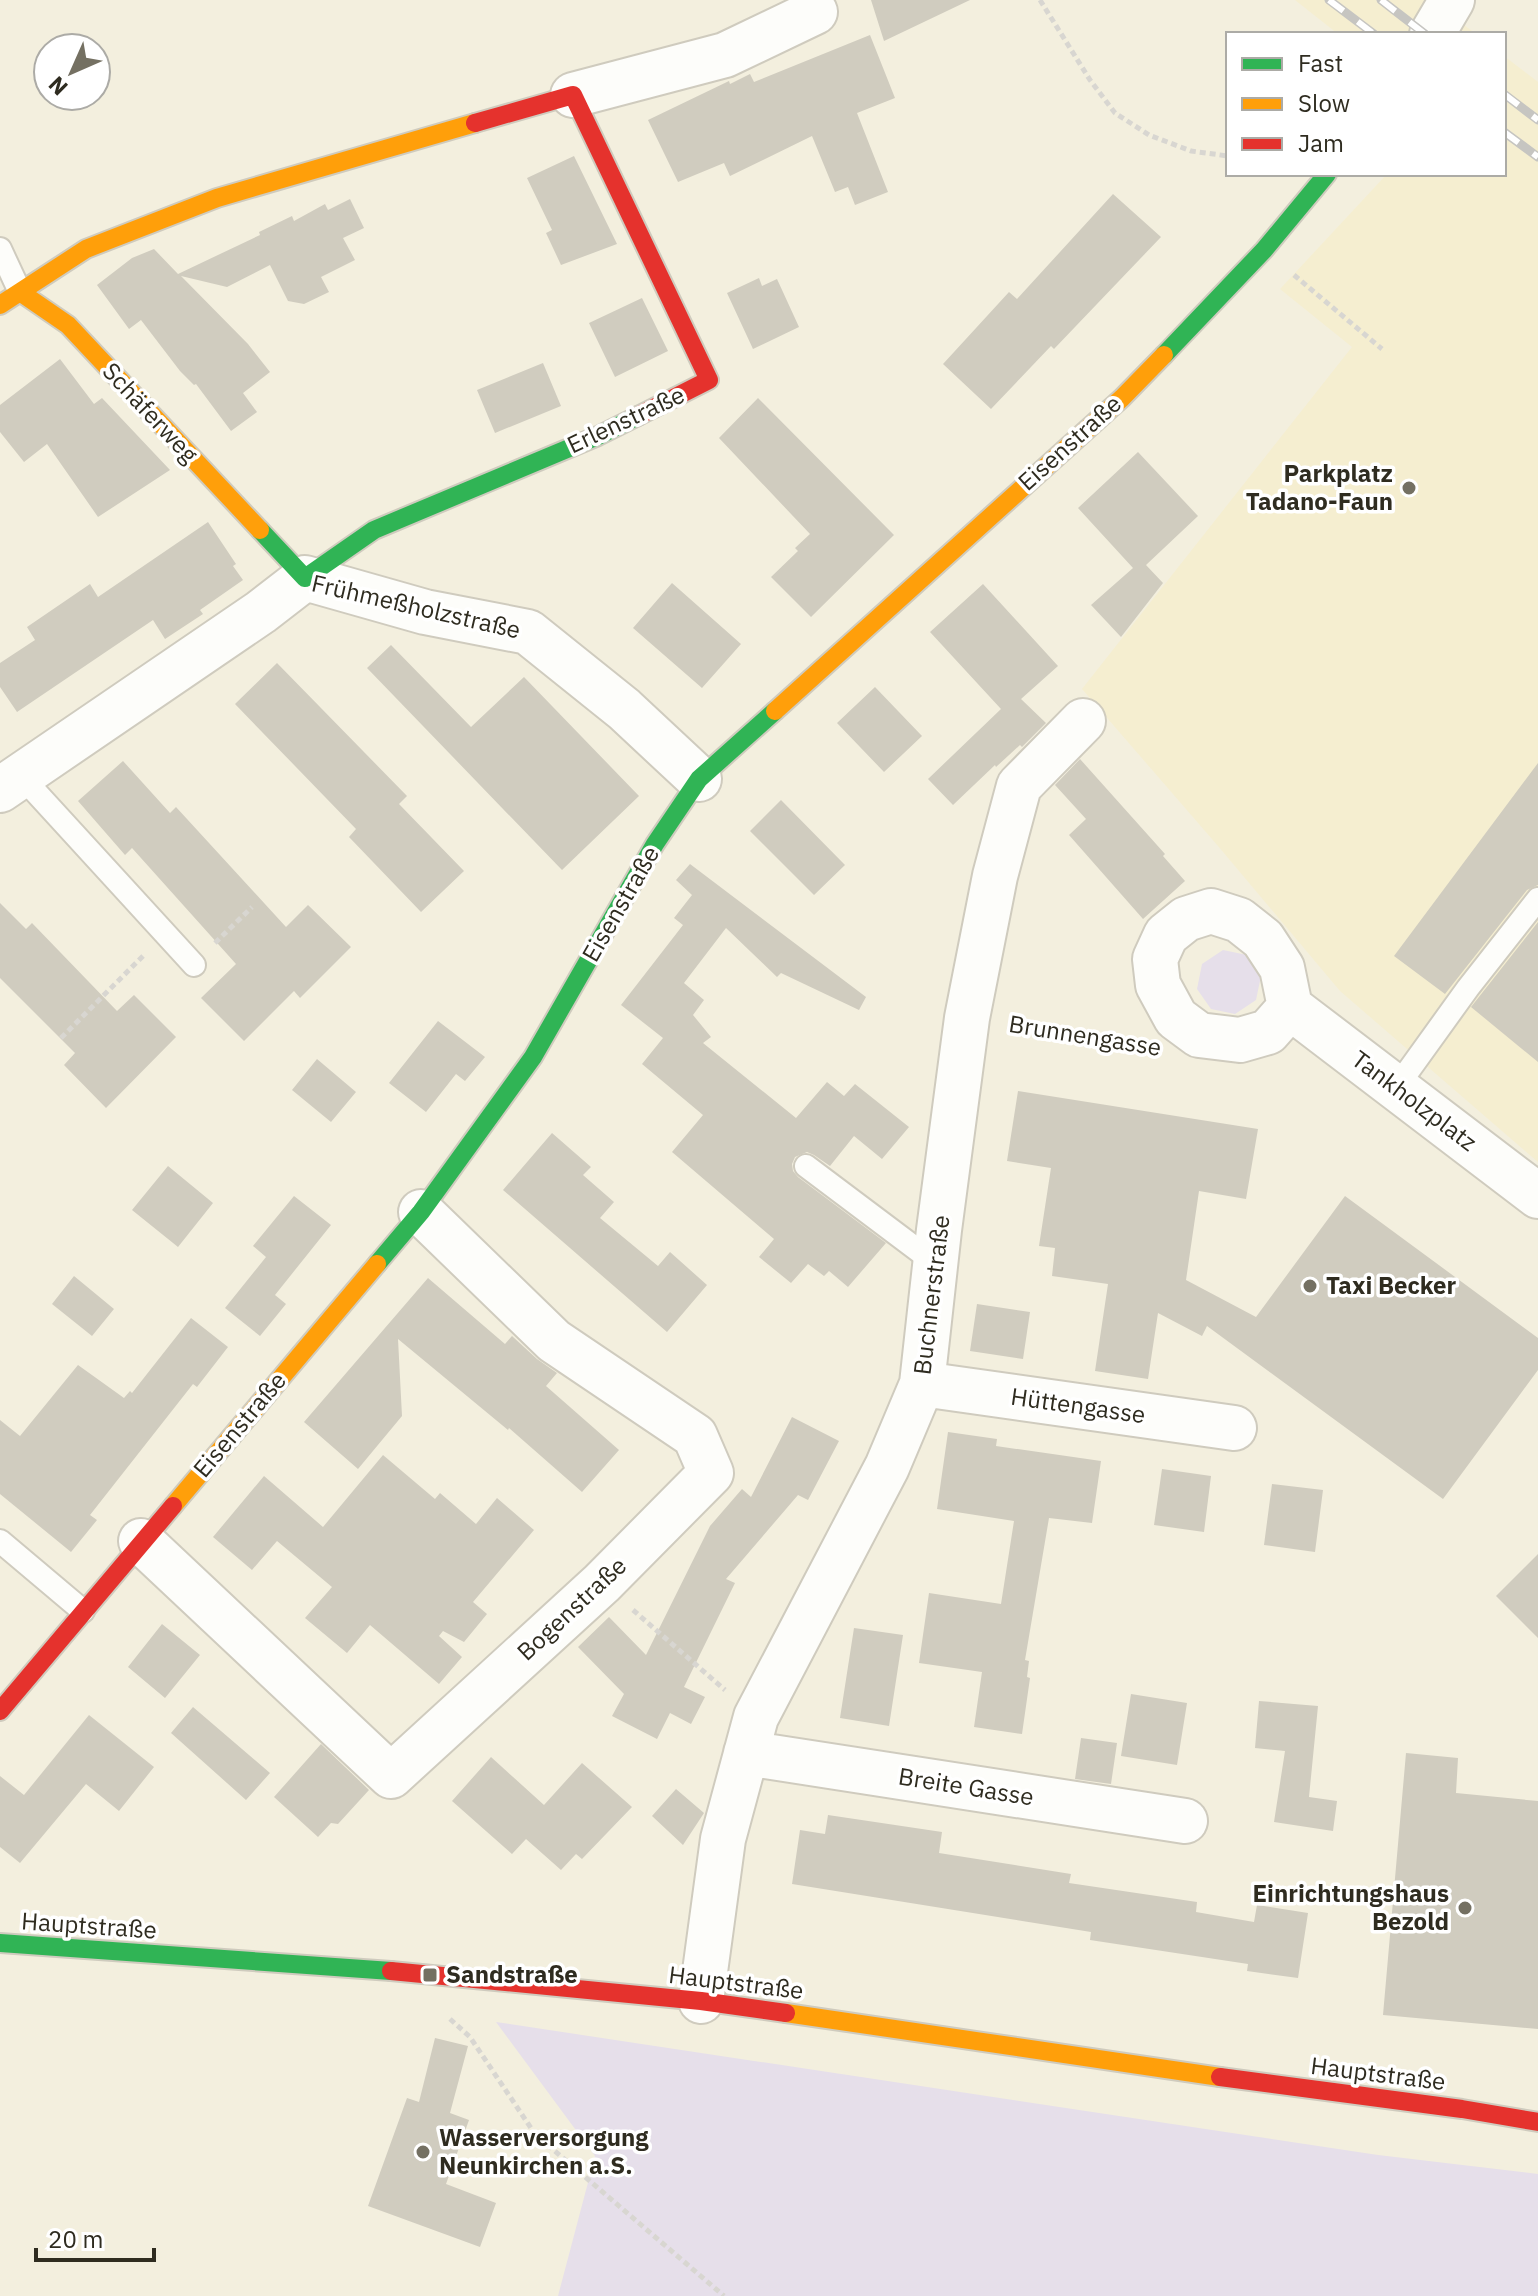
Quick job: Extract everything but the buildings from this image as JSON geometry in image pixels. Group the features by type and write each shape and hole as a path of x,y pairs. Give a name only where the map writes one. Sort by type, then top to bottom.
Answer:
{"street":[{"path":"1433,32 1452,0"},
{"path":"0,305 86,249 217,198 573,95 725,55 815,12"},
{"name":"Erlenstraße","path":"305,578 374,530 598,436 709,380 573,95"},
{"name":"Eisenstraße","path":"0,1711 421,1212 533,1057 655,844 699,779 1122,398 1264,250 1325,176"},
{"name":"Schäferweg","path":"20,292 68,325 305,578"},
{"name":"Frühmeßholzstraße","path":"11,783 261,612 305,578 425,612 528,632 624,709 699,779"},
{"name":"Buchnerstraße","path":"701,2001 723,1839 751,1735 887,1467 922,1384 967,1018 995,876 1019,786 1083,721"},
{"path":"1211,911 1239,920 1263,939 1282,968 1290,1007 1268,1032 1240,1040 1199,1035 1176,1018 1158,985 1155,959 1166,935 1186,919 1211,911"},
{"name":"Tankholzplatz","path":"1290,1007 1396,1088 1534,1186"},
{"name":"Bogenstraße","path":"141,1541 391,1776 602,1583 711,1473 695,1436 554,1341 421,1212"},
{"name":"Hüttengasse","path":"922,1384 1234,1428"},
{"name":"Breite Gasse","path":"751,1735 1185,1821"},
{"name":"Hauptstraße","path":"0,1943 395,1971 701,2001 1538,2122"}],"lane":[{"path":"0,249 20,292"},
{"path":"11,783 194,965"},
{"path":"1396,1088 1468,988 1538,899"},
{"path":"806,1166 935,1263"},
{"path":"0,1541 83,1611"}],"path":[{"path":"1040,0 1090,80 1115,113 1149,135 1191,151 1226,156"},
{"path":"1293,275 1382,349"},
{"path":"61,1038 153,946"},
{"name":"Brunnengasse","path":"967,1018 1170,1051 1199,1035"},
{"path":"602,1583 751,1735"},
{"path":"449,2018 470,2037 535,2134 724,2296"}],"shaded area":[{"path":"1295,0 1431,0 1473,32 1335,32"},
{"name":"Parkplatz Tadano-Faun","path":"1506,58 1538,82 1538,1162 1340,991 1082,689 1352,347 1280,289 1385,176 1506,176"},
{"path":"1223,950 1247,955 1261,976 1256,1000 1235,1014 1211,1009 1197,989 1202,964"},
{"path":"496,2022 1378,2155 1538,2174 1538,2296 558,2296 595,2156"}],"railway":[{"path":"1329,0 1371,32"},
{"path":"1381,0 1422,32"},
{"path":"1506,96 1538,120"},
{"path":"1506,133 1538,157"}],"traffic: fast":[{"path":"1164,355 1264,250 1325,176"},
{"path":"260,530 305,578 374,530 598,436 638,416"},
{"path":"377,1264 421,1212 533,1057 655,844 699,779 775,711"},
{"path":"0,1943 391,1971"}],"traffic: slow":[{"path":"0,305 86,249 217,198 475,123"},
{"path":"20,292 68,325 260,530"},
{"path":"775,711 1122,398 1164,355"},
{"path":"173,1506 377,1264"},
{"path":"786,2013 1220,2077"}],"traffic: jam":[{"path":"475,123 573,95 709,380 638,416"},
{"path":"0,1711 173,1506"},
{"path":"391,1971 701,2001 786,2013"},
{"path":"1220,2077 1538,2122"}],"place":[{"name":"Parkplatz Tadano-Faun","path":"1409,488"},
{"name":"Taxi Becker","path":"1310,1286"},
{"name":"Einrichtungshaus Bezold","path":"1465,1908"},
{"name":"Sandstraße","path":"430,1975"},
{"name":"Wasserversorgung Neunkirchen a.S.","path":"423,2152"}]}
